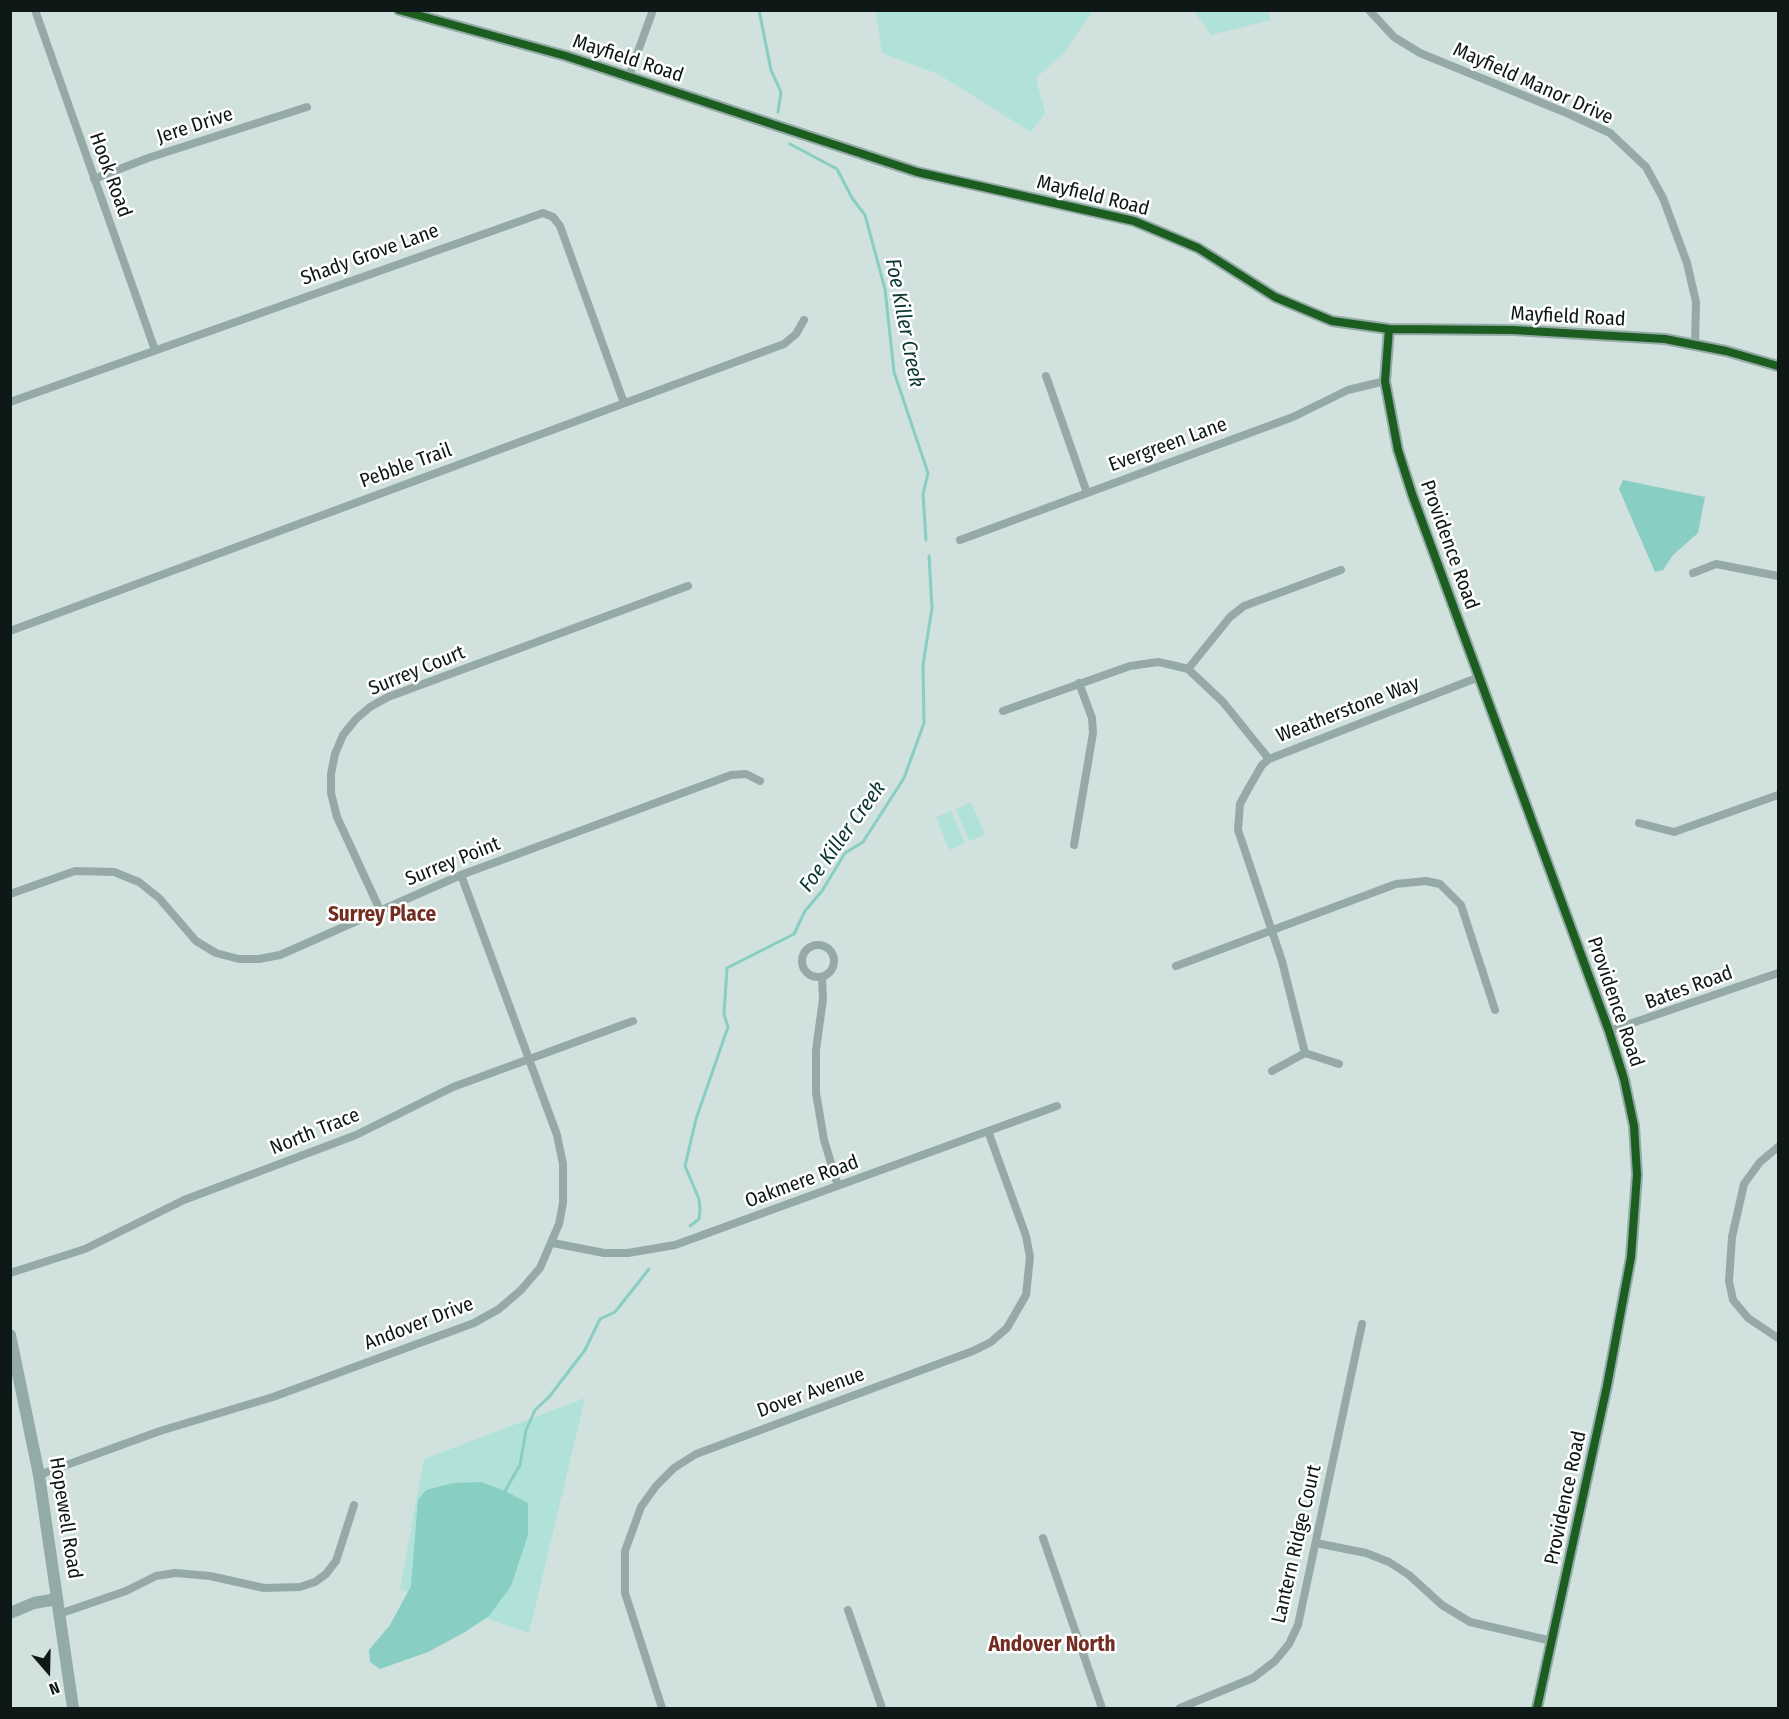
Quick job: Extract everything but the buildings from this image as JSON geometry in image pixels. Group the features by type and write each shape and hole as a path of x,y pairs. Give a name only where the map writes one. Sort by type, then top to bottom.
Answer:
{"street":[{"name":"Hook Road","path":"35,10 155,350"},
{"name":"Mayfield Road","path":"399,10 629,76 917,172 1134,221 1198,248 1275,297 1332,321 1389,328 1565,332 1665,339 1695,344 1779,366"},
{"path":"629,76 653,10"},
{"name":"Mayfield Manor Drive","path":"1369,10 1395,37 1420,53 1610,133 1646,167 1663,198 1687,262 1696,302 1695,344"},
{"name":"Jere Drive","path":"94,179 148,158 307,107"},
{"name":"Shady Grove Lane","path":"10,402 543,213 553,217 561,226 624,403"},
{"name":"Pebble Trail","path":"10,631 784,344 796,334 804,320"},
{"name":"Providence Road","path":"1389,328 1385,381 1398,450 1412,494 1609,1032 1624,1079 1634,1126 1637,1175 1635,1224 1607,1386 1538,1708"},
{"path":"1046,376 1087,493"},
{"name":"Evergreen Lane","path":"960,540 1293,417 1348,390 1385,381"},
{"path":"1693,573 1716,564 1779,576"},
{"path":"1188,669 1230,617 1244,606 1341,570"},
{"name":"Surrey Court","path":"380,910 338,817 331,793 331,774 335,754 343,735 356,719 370,707 388,697 688,586"},
{"path":"1003,711 1130,666 1158,662 1188,669 1223,702 1269,759"},
{"name":"Weatherstone Way","path":"1305,1053 1282,961 1238,830 1240,804 1258,771 1269,759 1479,677"},
{"path":"1074,844 1093,733 1092,718 1078,683"},
{"name":"Surrey Point","path":"10,894 75,871 114,872 139,882 159,898 196,941 216,953 239,959 259,959 280,955 461,875 731,776 746,774 760,780"},
{"path":"1639,823 1674,832 1779,795"},
{"name":"Andover Drive","path":"39,1475 160,1431 273,1397 474,1323 499,1309 521,1290 540,1268 553,1243 563,1203 563,1164 557,1135 461,875"},
{"path":"1176,966 1396,884 1426,881 1440,884 1461,905 1495,1010"},
{"name":"Bates Road","path":"1609,1032 1779,973"},
{"path":"822,977 823,999 816,1050 816,1093 824,1140 838,1186"},
{"name":"North Trace","path":"10,1273 85,1249 184,1200 356,1135 453,1087 633,1021"},
{"path":"1272,1071 1305,1053 1339,1064"},
{"name":"Oakmere Road","path":"553,1243 604,1253 656,1250 1057,1107"},
{"name":"Dover Avenue","path":"662,1708 625,1593 625,1551 641,1507 656,1486 674,1468 696,1454 973,1352 1007,1328 1026,1295 1030,1257 1026,1236 988,1131"},
{"path":"1779,1147 1760,1162 1744,1184 1732,1237 1729,1281 1733,1300 1748,1318 1779,1338"},
{"name":"Lantern Ridge Court","path":"1180,1708 1253,1678 1275,1661 1289,1644 1298,1625 1362,1324"},
{"name":"Hopewell Road","path":"10,1335 39,1475 73,1708"},
{"path":"59,1614 126,1591 156,1576 175,1573 210,1576 264,1588 300,1587 315,1582 327,1574 336,1561 354,1505"},
{"path":"1043,1538 1102,1708"},
{"path":"1316,1543 1366,1553 1389,1562 1409,1575 1442,1605 1470,1622 1552,1641"},
{"path":"10,1613 34,1603 57,1599"},
{"path":"848,1610 882,1708"}],"shaded area":[{"path":"876,10 1093,11 1063,54 1036,78 1045,113 1031,132 938,74 882,53"},
{"path":"1194,11 1268,11 1271,20 1211,35"},
{"path":"1623,480 1705,497 1698,533 1673,555 1663,570 1655,572 1619,489"},
{"path":"971,802 985,835 969,841 956,809"},
{"path":"951,811 965,843 949,850 936,817"},
{"path":"585,1398 529,1633 400,1589 424,1459"},
{"path":"481,1482 528,1503 528,1535 511,1586 489,1616 465,1632 428,1652 380,1669 370,1662 369,1650 390,1625 411,1586 418,1500 426,1490 453,1483"}],"waterway":[{"name":"Foe Killer Creek","path":"759,10 771,70 781,92 778,112"},
{"name":"Foe Killer Creek","path":"790,144 837,169 852,198 865,215 885,289 894,372 928,473 923,494 926,540"},
{"name":"Foe Killer Creek","path":"690,1226 699,1219 700,1210 699,1199 685,1166 696,1119 728,1027 724,1014 727,968 794,934 805,911 822,891 845,853 863,842 904,778 924,723 923,665 932,608 929,556"},
{"name":"Foe Killer Creek","path":"505,1491 520,1465 526,1430 535,1410 549,1397 585,1350 600,1319 615,1312 649,1269"}],"cycle path":[{"path":"399,10 566,56 917,172 1134,221 1198,248 1275,297 1332,321 1389,329 1513,330 1665,339 1726,351 1778,366"},
{"path":"1389,329 1385,381 1398,450 1412,494 1609,1031 1624,1079 1634,1126 1637,1175 1631,1257 1607,1386 1537,1708"}],"district":[{"name":"Surrey Place","path":"382,915"},
{"name":"Andover North","path":"1052,1645"}]}
